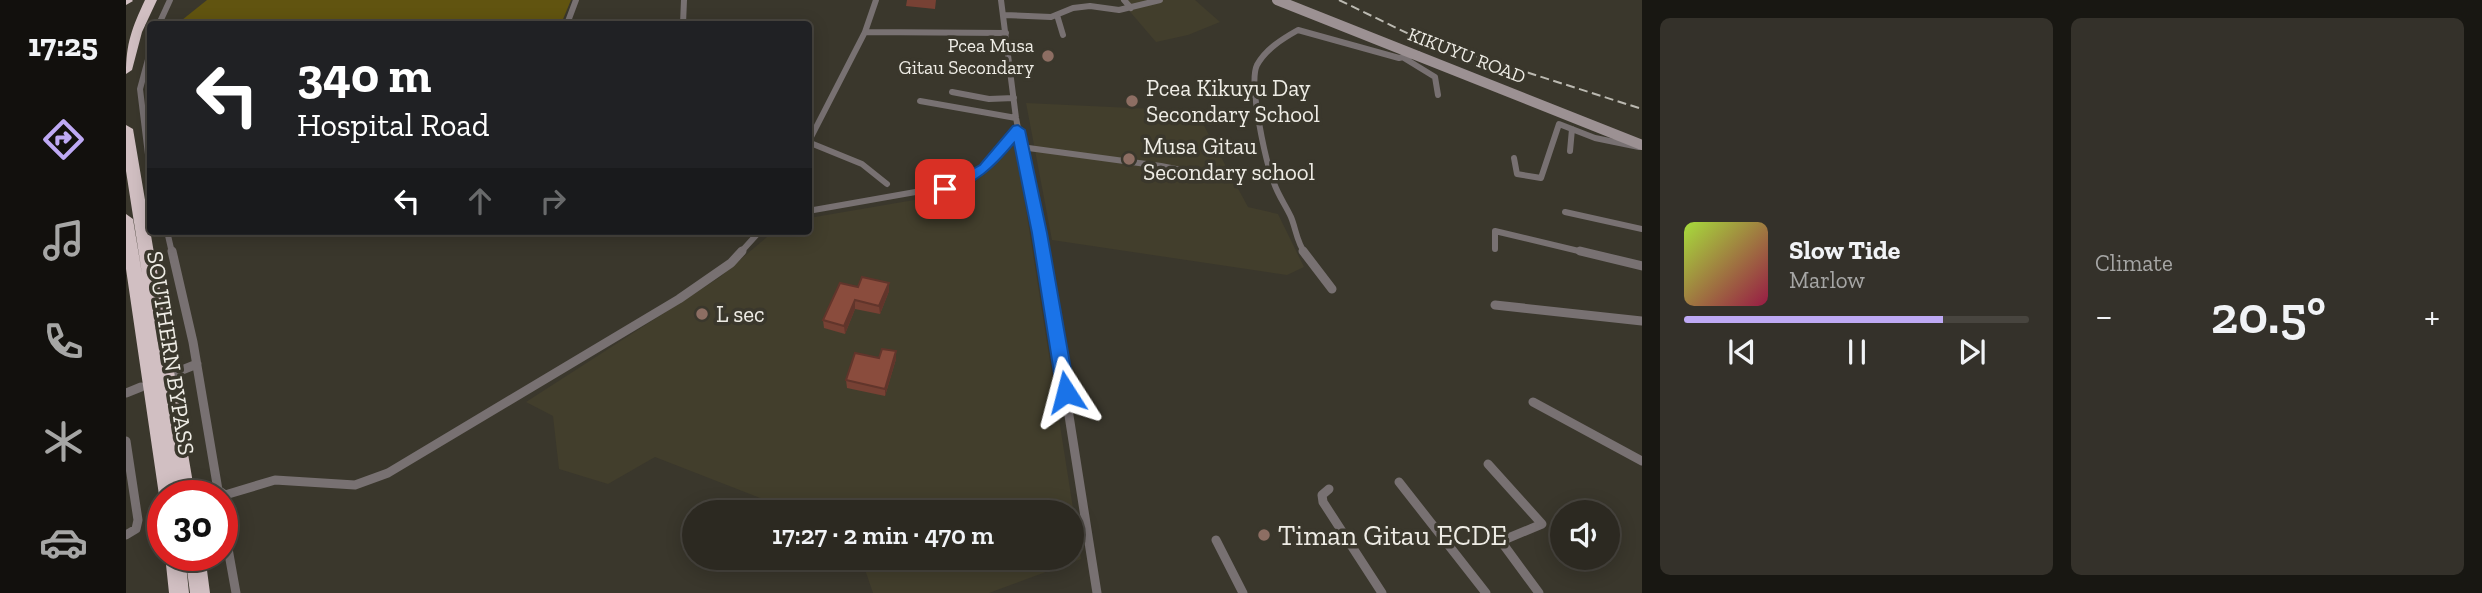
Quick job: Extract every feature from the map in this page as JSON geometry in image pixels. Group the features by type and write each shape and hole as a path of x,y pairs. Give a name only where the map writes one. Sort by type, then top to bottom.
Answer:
{"highway":[{"path":"126,34 142,0"},
{"path":"126,70 136,32 151,0"},
{"name":"SOUTHERN BYPASS","path":"126,129 184,480"},
{"name":"SOUTHERN BYPASS","path":"126,219 166,480"},
{"path":"177,571 179,593"},
{"path":"197,571 200,593"}],"main road":[{"name":"KIKUYU ROAD","path":"1277,0 1418,54 1642,146"}],"street":[{"path":"160,21 170,0"},
{"path":"567,21 576,0"},
{"path":"683,21 684,0"},
{"path":"812,136 865,32 876,0"},
{"path":"1001,0 1016,118 1040,233 1097,593"},
{"path":"1124,0 1130,8"},
{"path":"1004,15 1057,15 1073,8 1090,6 1115,10 1160,0"},
{"path":"1057,15 1063,35"},
{"path":"1332,289 1303,255 1291,217 1275,184 1262,140 1254,79 1257,66 1278,41 1298,30 1404,58 1435,77 1438,95"},
{"path":"865,32 1006,33"},
{"path":"1404,58 1418,54"},
{"path":"147,63 140,89 147,146"},
{"path":"952,92 994,99 1014,98"},
{"path":"920,101 1016,118"},
{"path":"1514,159 1517,174 1541,178 1558,124 1607,141 1642,146"},
{"path":"1570,151 1572,129"},
{"path":"812,210 955,185 985,168 1018,130"},
{"path":"812,143 878,174 887,184"},
{"path":"1021,147 1161,166 1216,177"},
{"path":"1564,212 1642,229"},
{"path":"1495,248 1495,231 1642,266"},
{"path":"168,235 197,364 217,480"},
{"path":"238,491 275,480 355,485 388,473 679,299 731,263 756,235"},
{"path":"1495,305 1642,321"},
{"path":"177,372 197,364"},
{"path":"126,393 141,387"},
{"path":"1532,402 1642,461"},
{"path":"126,441 138,520 136,529 126,535"},
{"path":"1488,464 1542,524 1506,539 1503,544 1539,593"},
{"path":"1399,482 1486,593"},
{"path":"1329,489 1322,495 1323,502 1382,593"},
{"path":"1216,540 1243,593"},
{"path":"232,571 236,593"}],"shaded area":[{"path":"207,0 571,0 562,21 182,20"},
{"path":"1120,0 1195,0 1220,22 1188,35 1156,42"},
{"name":"Musa Gitau Secondary school","path":"1026,103 1196,111 1248,207 1278,214 1304,267 1287,275 1052,240"},
{"path":"1015,139 1072,500 766,500 655,457 608,484 559,469 553,416 526,402 720,277 769,235 812,235 812,217 920,199 974,183"},
{"path":"865,570 1051,570 989,593 873,593"}],"building":[{"path":"862,277 889,283 879,306 855,300 844,326 823,320 840,283 858,287"},
{"path":"882,349 896,351 885,389 846,380 855,353 879,358"}],"railway":[{"path":"1339,0 1413,36 1642,109"}],"place":[{"name":"Pcea Musa Gitau Secondary","path":"1048,56"},
{"name":"Pcea Kikuyu Day Secondary School","path":"1132,101"},
{"name":"Musa Gitau Secondary school","path":"1129,159"},
{"name":"L sec","path":"702,314"},
{"name":"Timan Gitau ECDE","path":"1264,535"}],"route":[{"path":"945,189 977,175 995,159 1018,130 1040,233 1066,392"}]}
